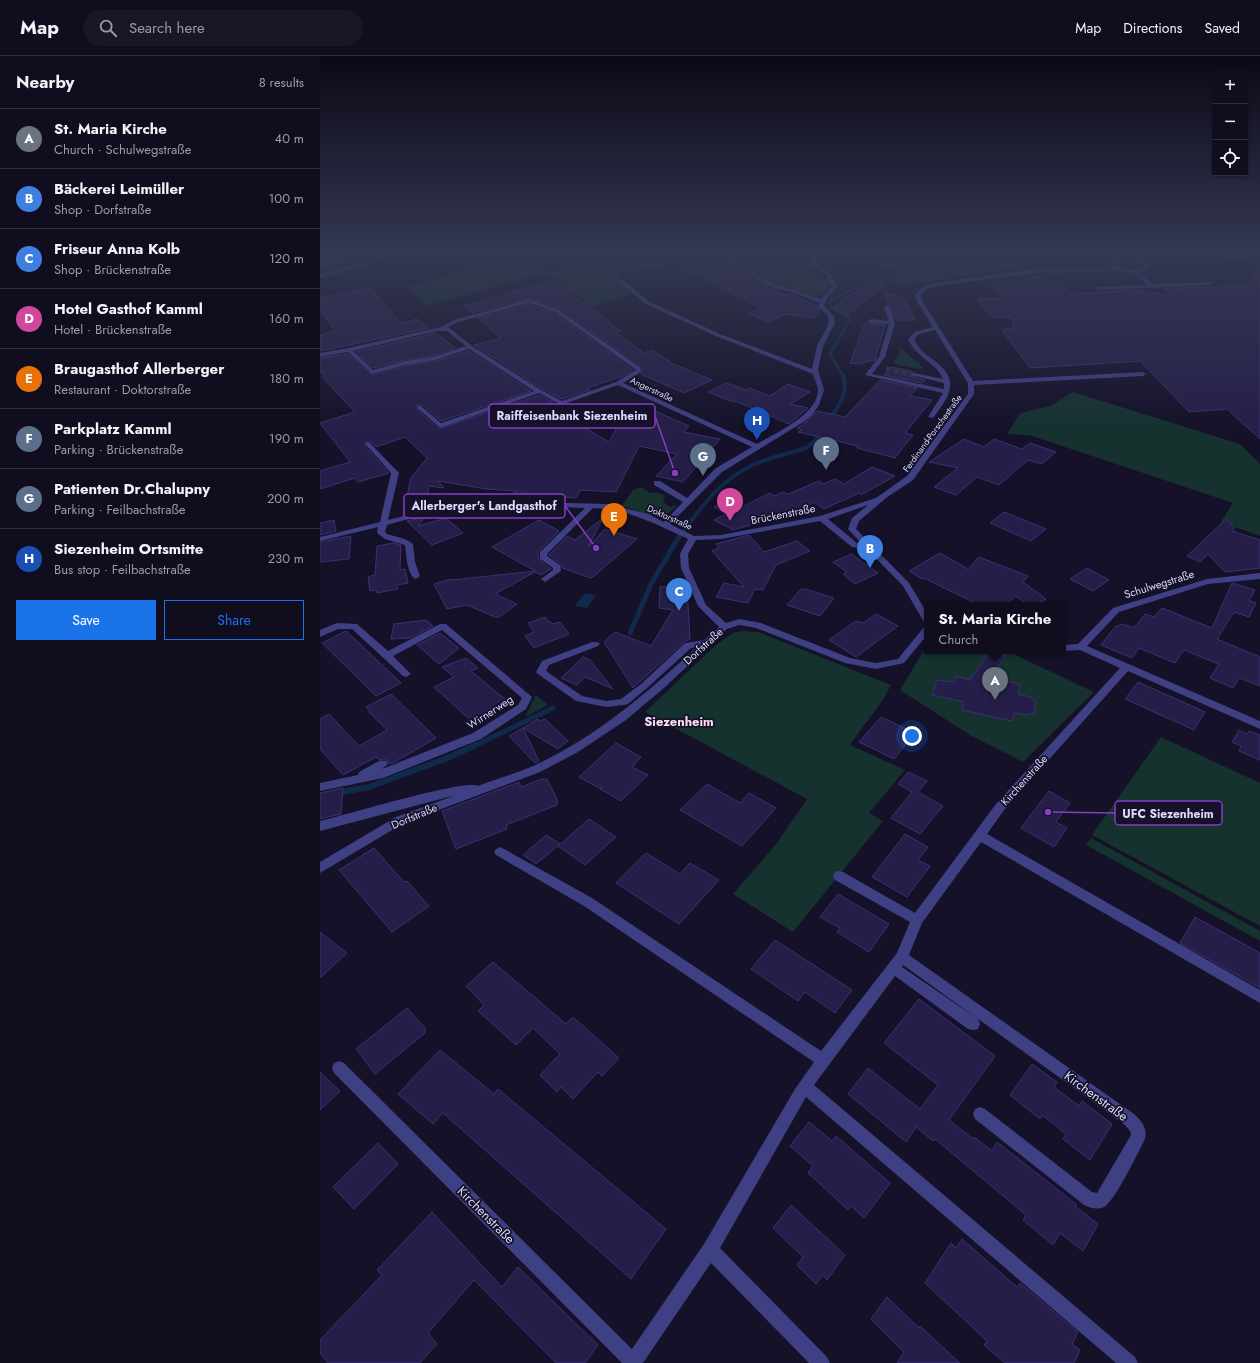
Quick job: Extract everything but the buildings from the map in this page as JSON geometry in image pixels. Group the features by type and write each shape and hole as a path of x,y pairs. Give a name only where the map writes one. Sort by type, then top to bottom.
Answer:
{"street":[{"path":"320,355 349,350 443,328 456,321 489,312"},
{"path":"558,312 638,368 639,371 618,382"},
{"path":"669,312 718,335 816,374"},
{"path":"665,525 719,470 803,420 811,413 816,405 821,390 815,370 820,346 832,323 831,316 827,312"},
{"path":"871,321 893,322 889,312"},
{"path":"928,312 971,383 1143,374"},
{"name":"Ferdinand-Porschestraße","path":"893,322 882,357 868,375 947,392 948,382 942,370 913,347 911,339 917,333 937,328"},
{"name":"Angerstraße","path":"443,328 448,329 470,347 539,392 561,403 618,382 758,447"},
{"path":"349,350 372,372 405,363 434,359 470,347"},
{"path":"914,375 948,382"},
{"name":"Ferdinand-Porschestraße","path":"883,496 910,478 971,394 971,383"},
{"path":"419,407 440,426 539,392"},
{"path":"931,417 944,399 947,392"},
{"path":"368,444 395,473 380,530 383,535 391,539 407,541 410,544 411,562 416,576"},
{"path":"657,483 683,500 688,501"},
{"path":"883,496 855,520 852,529 906,585 924,615"},
{"name":"Brückenstraße","path":"690,537 721,537 780,527 822,518 883,496"},
{"path":"545,579 557,571 557,567 543,557 544,552 592,505"},
{"name":"Doktorstraße","path":"320,539 382,522 432,511 470,506 592,505 613,507 645,516 690,537"},
{"path":"822,518 855,544 869,547"},
{"path":"690,537 684,554 685,568 702,606 724,627"},
{"name":"Schulwegstraße","path":"1081,648 1116,610 1207,582 1260,576"},
{"name":"Dorfstraße","path":"320,868 400,820 536,769 574,749 622,717 662,685 724,627 739,622 758,625 848,662 876,666 901,661 924,633"},
{"path":"320,634 337,626 354,626 406,674"},
{"name":"Wirnerweg","path":"320,787 379,775 477,736 522,707 527,697 443,626 387,655"},
{"path":"596,644 545,663 542,672 579,699 606,704 624,702 644,686 688,645 706,643"},
{"path":"1066,648 1081,648 1126,666 1260,725"},
{"name":"Kirchenstraße","path":"339,1068 633,1363 710,1250 822,1060 898,962 917,920 1000,807 1126,666"},
{"path":"354,780 383,764"},
{"name":"Dorfstraße","path":"320,826 451,792 492,786"},
{"path":"979,835 1260,997"},
{"path":"500,852 588,902 822,1060"},
{"path":"839,876 917,920"},
{"path":"898,962 972,1024"},
{"name":"Kirchenstraße","path":"898,962 1129,1118 1137,1127 1139,1136 1110,1188 1101,1201 1089,1200 980,1114"},
{"path":"805,1087 1129,1363"},
{"path":"710,1250 821,1363"}],"green space":[{"path":"899,347 924,368 919,369 895,364 894,362 900,352"},
{"path":"1073,392 1240,444 1260,464 1260,536 1221,522 1233,503 1029,435 1007,434 1020,413 1050,406"},
{"path":"641,487 650,493 654,492 665,496 663,502 670,507 678,504 669,513 664,515 646,514 622,506 633,490"},
{"path":"743,631 758,632 891,685 884,698 850,745 905,770 869,813 883,821 793,932 733,894 777,843 807,799 645,712 716,645 733,633"},
{"path":"924,650 924,654 1013,654 1094,692 1023,762 970,735 900,690"},
{"path":"536,695 548,705 525,717"},
{"path":"1161,737 1260,783 1260,926 1092,835"},
{"path":"1091,838 1260,931 1260,941 1086,845"}],"water":[{"path":"585,593 596,595 587,608 575,606"}],"waterway":[{"path":"840,312 848,316 849,321"},
{"path":"843,376 830,354 846,326"},
{"path":"830,419 840,404 844,393 845,381 843,375"},
{"path":"679,538 702,506 731,478 759,462 806,448 813,443 822,432"},
{"path":"630,633 652,582 679,537"},
{"path":"474,746 553,708"},
{"path":"336,793 369,787 445,759 476,745"}],"tunnel":[{"path":"886,369 914,375"}],"place":[{"name":"Siezenheim Ortsmitte","path":"757,440"},
{"name":"Parkplatz Kamml","path":"826,470"},
{"name":"Raiffeisenbank Siezenheim","path":"675,473"},
{"name":"Patienten Dr.Chalupny","path":"703,476"},
{"name":"Hotel Gasthof Kamml","path":"730,521"},
{"name":"Braugasthof Allerberger","path":"614,536"},
{"name":"Allerberger's Landgasthof","path":"596,548"},
{"name":"Bäckerei Leimüller","path":"870,568"},
{"name":"Friseur Anna Kolb","path":"679,611"},
{"name":"St. Maria Kirche","path":"995,700"},
{"name":"UFC Siezenheim","path":"1048,812"}],"district":[{"name":"Siezenheim","path":"679,721"}]}
